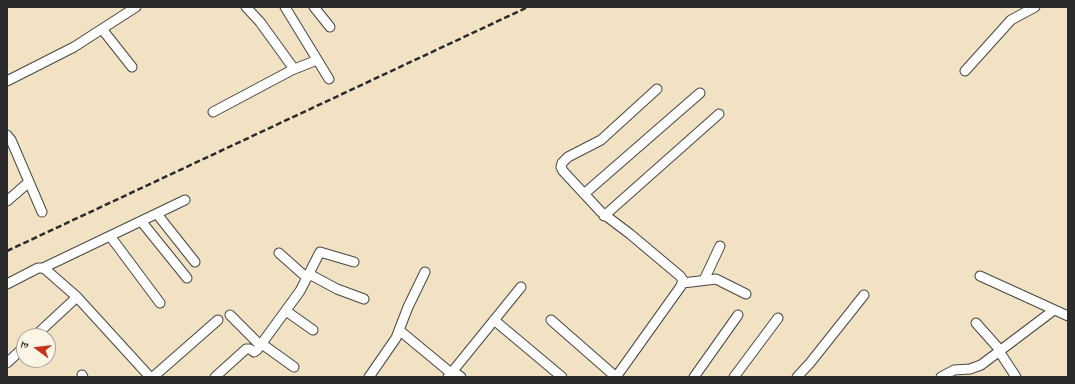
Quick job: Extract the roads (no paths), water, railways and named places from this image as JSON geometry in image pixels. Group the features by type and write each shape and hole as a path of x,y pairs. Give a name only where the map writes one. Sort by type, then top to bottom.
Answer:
{"street":[{"path":"7,81 63,53 136,7"},
{"path":"246,7 260,22 294,69"},
{"path":"285,7 328,79"},
{"path":"314,7 330,27"},
{"path":"965,72 1011,20 1035,7"},
{"path":"102,29 132,67"},
{"path":"213,112 294,69 317,60"},
{"path":"657,90 602,140 568,157 562,163 561,167 604,216 630,234 680,276 683,283"},
{"path":"584,194 700,93"},
{"path":"604,216 719,114"},
{"path":"8,137 42,212"},
{"path":"7,201 29,182"},
{"path":"7,284 38,268 43,268 185,200"},
{"path":"157,214 195,262"},
{"path":"141,221 187,278"},
{"path":"110,236 160,303"},
{"path":"704,280 720,246"},
{"path":"215,377 246,349 250,349 254,352 261,344 302,288 320,252 354,262"},
{"path":"279,253 308,276 334,288 364,299"},
{"path":"43,268 76,297 148,376 218,320"},
{"path":"369,377 392,345 424,272"},
{"path":"980,276 1068,316"},
{"path":"551,320 616,377 683,283 716,279 746,294"},
{"path":"451,373 521,287"},
{"path":"797,377 810,363 864,295"},
{"path":"43,328 76,297"},
{"path":"941,377 954,370 976,368 1054,310"},
{"path":"286,311 313,330"},
{"path":"230,315 261,344 294,367"},
{"path":"694,377 738,315"},
{"path":"734,377 778,318"},
{"path":"494,320 562,377"},
{"path":"976,323 1000,351 1016,377"},
{"path":"399,330 451,373 461,377"},
{"path":"7,363 16,355"}],"railway":[{"path":"7,251 528,7"}]}
